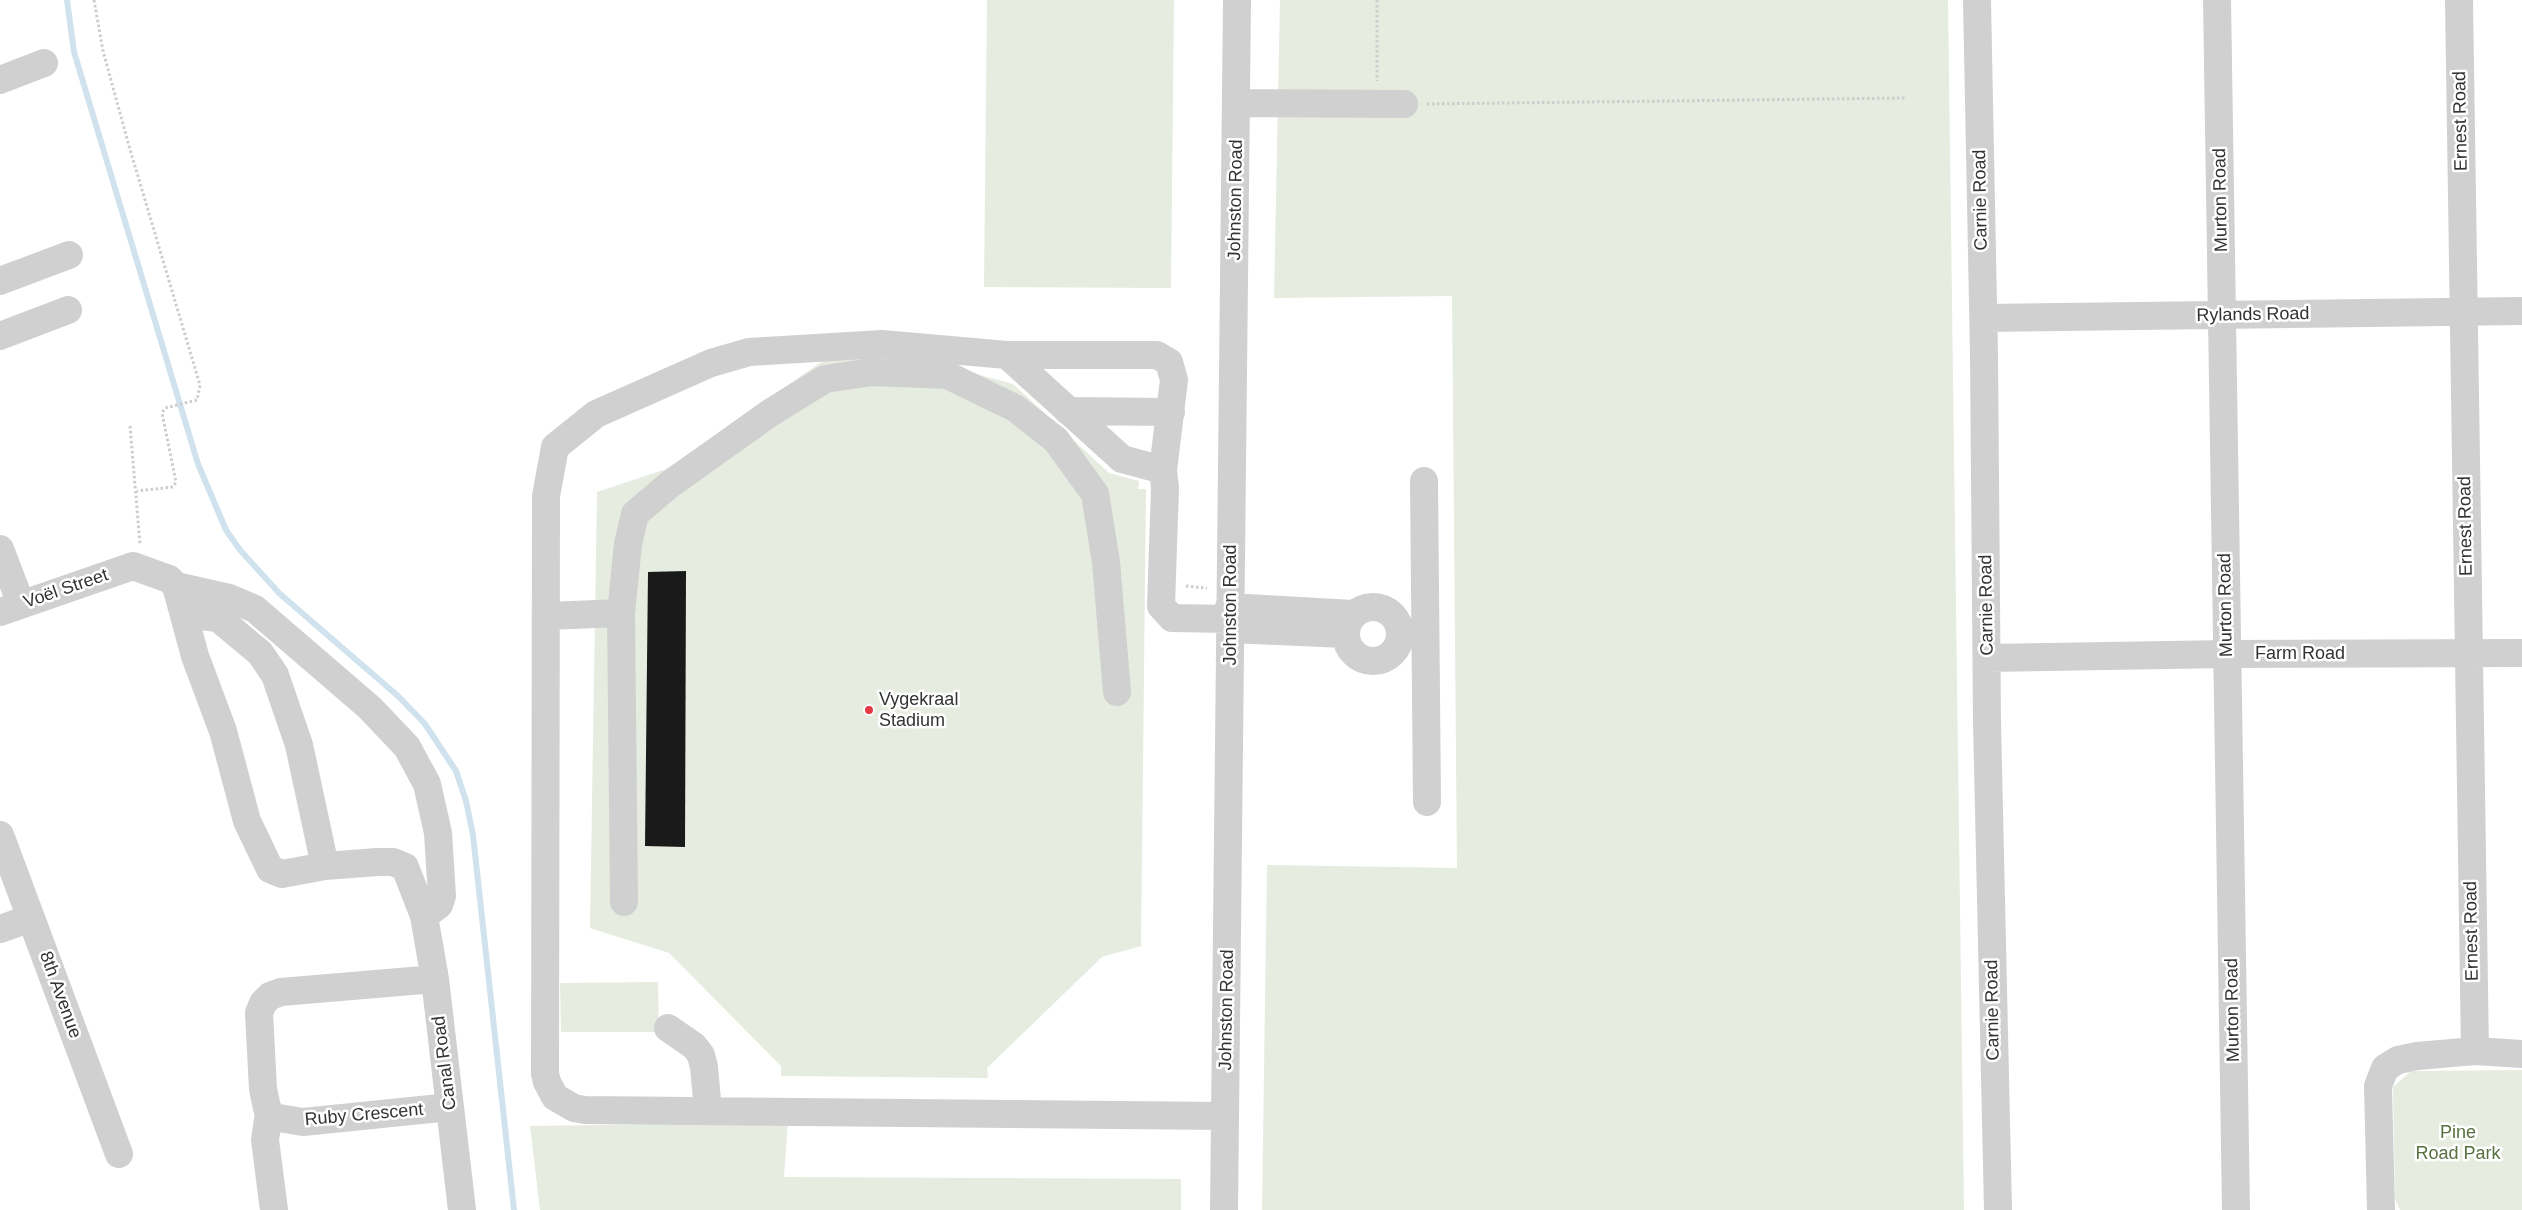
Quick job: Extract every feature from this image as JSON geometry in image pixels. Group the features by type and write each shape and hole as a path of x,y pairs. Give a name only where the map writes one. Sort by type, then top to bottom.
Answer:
{"street":[{"name":"Johnston Road","path":"1224,1210 1226,1116 1227,611 1237,102 1237,0"},
{"name":"Carnie Road","path":"1977,0 1998,1210"},
{"name":"Murton Road","path":"2218,0 2236,1210"},
{"name":"Ernest Road","path":"2459,0 2474,1051"},
{"path":"0,80 44,63"},
{"path":"1237,102 1404,104"},
{"path":"0,281 69,255"},
{"path":"0,336 68,310"},
{"name":"Rylands Road","path":"1984,318 2522,311"},
{"path":"1226,1116 574,1108 556,1097 547,1082 548,616 546,496 555,447 596,414 710,364 749,352 882,344 1007,355 1157,354 1169,362 1174,380 1163,470 1165,488 1161,606 1172,618 1227,611 1350,624"},
{"path":"1007,355 1122,459 1163,470"},
{"path":"624,902 621,613 628,544 635,514 669,485 770,413 825,379 872,372 947,375 1015,408 1056,440 1095,494 1106,562 1117,692"},
{"path":"1068,411 1170,412"},
{"path":"1424,481 1414,634 1427,802"},
{"path":"0,549 10,608"},
{"path":"133,566 162,576 176,586 229,598 255,609 370,708 407,748 420,769 431,796 439,843 442,896 439,905 424,916"},
{"name":"Voël Street","path":"10,608 133,566"},
{"path":"176,586 195,656 223,731 247,821 263,857 270,869 282,874 325,866 299,744 275,675 260,653 218,618 184,614"},
{"path":"1368,607 1384,608 1393,614 1399,623 1414,634 1399,644 1393,654 1384,660 1374,662 1363,660 1354,654 1348,645 1350,624 1368,607"},
{"path":"548,616 621,613"},
{"name":"Farm Road","path":"1987,658 2227,654 2467,655 2522,653"},
{"name":"8th Avenue","path":"0,835 120,1154"},
{"name":"Canal Road","path":"325,866 377,862 400,863 405,867 410,876 424,916 435,978 462,1210"},
{"path":"0,929 31,918"},
{"path":"274,1210 266,1140 269,1113 263,1089 259,1026 260,1013 266,998 281,992 435,978"},
{"path":"668,1028 694,1046 701,1055 708,1111"},
{"path":"2381,1210 2378,1086 2385,1068 2398,1060 2416,1056 2474,1051 2522,1054"},
{"name":"Ruby Crescent","path":"269,1113 282,1120 303,1122 450,1107"}],"path":[{"path":"94,0 103,51 129,146 200,386 197,400 165,408 162,413 176,482 173,486 137,492"},
{"path":"1377,0 1377,104"},
{"path":"1404,104 1906,98"},
{"path":"130,426 137,492 140,549 133,566"},
{"path":"1182,586 1227,611"}],"green space":[{"path":"987,0 1174,0 1171,288 984,287"},
{"path":"1280,0 1948,0 1964,1210 1262,1210 1267,865 1457,868 1452,296 1274,298"},
{"name":"Vygekraal Stadium","path":"830,356 936,363 1013,384 1109,473 1139,481 1138,489 1146,489 1141,946 1102,957 987,1068 988,1078 781,1076 781,1066 669,953 590,928 597,492 666,469"},
{"path":"658,982 659,1032 561,1032 560,983"},
{"name":"Pine Road Park","path":"2522,1070 2522,1210 2400,1210 2395,1199 2393,1087 2411,1071"},
{"path":"788,1122 784,1177 1181,1179 1181,1210 540,1210 530,1126"}],"building":[{"path":"686,571 685,847 645,846 648,572"}],"waterway":[{"path":"67,0 74,52 198,464 226,530 240,550 280,594 398,696 425,724 456,771 466,801 473,835 514,1210"}],"place":[{"name":"Vygekraal Stadium","path":"869,710"}]}
